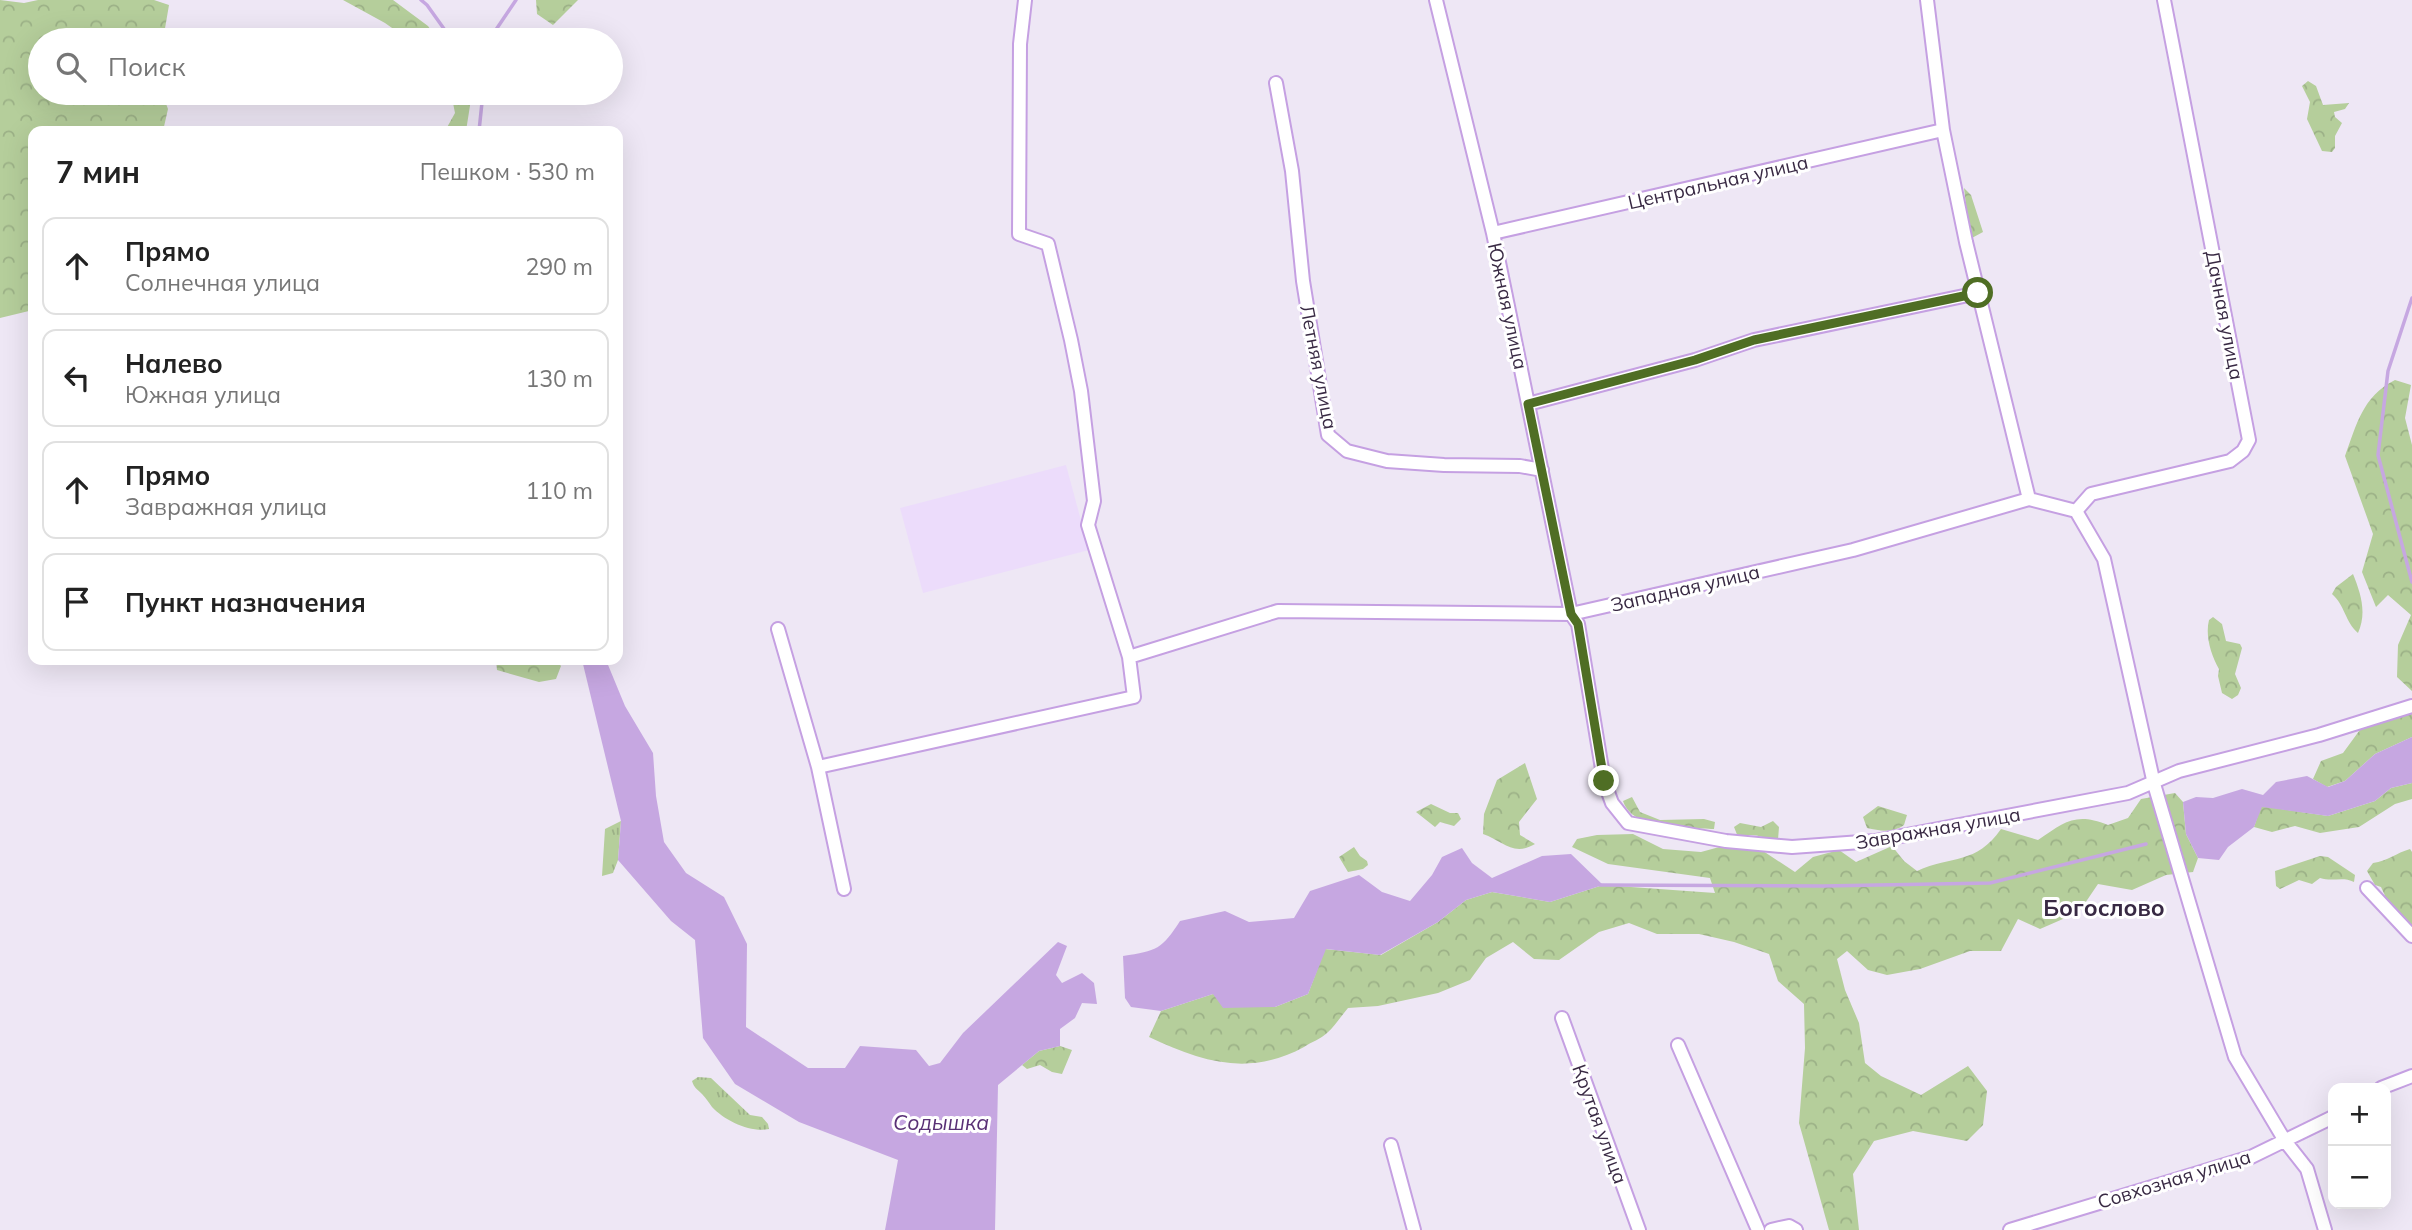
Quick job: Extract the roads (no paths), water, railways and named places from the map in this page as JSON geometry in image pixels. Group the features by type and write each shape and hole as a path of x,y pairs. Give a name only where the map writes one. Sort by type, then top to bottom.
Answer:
{"street":[{"path":"818,767 1134,697 1129,657 1088,524 1094,501 1081,391 1048,244 1019,234 1020,57 1025,0"},
{"name":"Южная улица","path":"1436,0 1493,233 1571,614"},
{"path":"1927,0 1943,130 1978,293 2029,499 2076,511 2104,559 2154,784 2235,1057 2285,1141 2307,1169 2325,1230"},
{"name":"Дачная улица","path":"2076,511 2091,495 2230,461 2243,451 2249,440 2164,0"},
{"name":"Летняя улица","path":"1276,83 1292,171 1303,281 1328,435 1347,451 1387,461 1444,466 1520,466 1542,470"},
{"name":"Центральная улица","path":"1493,233 1943,130"},
{"path":"1528,404 1695,360 1754,340 1978,293"},
{"name":"Западная улица","path":"1129,657 1278,611 1571,614 1853,550 2029,499"},
{"name":"Завражная улица","path":"1571,614 1578,624 1604,781 1612,803 1628,823 1726,841 1792,847 1861,842 2128,793 2179,771 2319,735 2412,706"},
{"path":"778,629 818,767 844,889"},
{"path":"2367,888 2412,936"},
{"name":"Крутая улица","path":"1562,1018 1639,1230"},
{"path":"1678,1045 1758,1230"},
{"path":"2391,1084 2412,1076"},
{"name":"Совхозная улица","path":"2010,1230 2251,1157 2328,1120"},
{"path":"1391,1145 1414,1230"},
{"path":"1771,1230 1789,1226 1796,1230"}],"water":[{"name":"Содышка","path":"583,665 608,665 625,706 653,753 656,796 664,842 686,873 724,897 747,944 746,1027 808,1068 845,1068 860,1046 916,1050 929,1066 940,1063 963,1033 1058,942 1067,946 1056,975 1062,983 1082,973 1094,983 1097,1004 1082,1003 1075,1018 1060,1029 1060,1046 1039,1051 998,1085 995,1230 885,1230 898,1160 799,1122 735,1084 703,1038 695,940 671,921 618,860 621,821"},
{"path":"2412,737 2412,783 2391,788 2375,801 2328,816 2262,807 2254,827 2228,847 2219,860 2198,858 2186,834 2183,802 2196,797 2213,798 2242,789 2263,795 2276,782 2307,776 2328,787 2345,781 2375,754"},
{"path":"1462,848 1472,863 1492,878 1542,856 1571,854 1603,885 1550,902 1492,892 1466,900 1438,922 1380,955 1326,949 1308,994 1275,1007 1223,1008 1213,994 1161,1011 1131,1007 1125,998 1123,956 1158,947 1180,921 1225,911 1249,922 1294,918 1310,891 1359,875 1382,892 1410,901 1432,875 1442,857"}],"waterway":[{"path":"421,0 443,28"},
{"path":"497,28 516,0"},
{"path":"480,126 482,105"},
{"path":"2412,298 2388,371 2378,455 2412,582"},
{"path":"1600,885 1823,886 1990,883 2146,844"}],"district":[{"name":"Богослово","path":"2104,907"}]}
